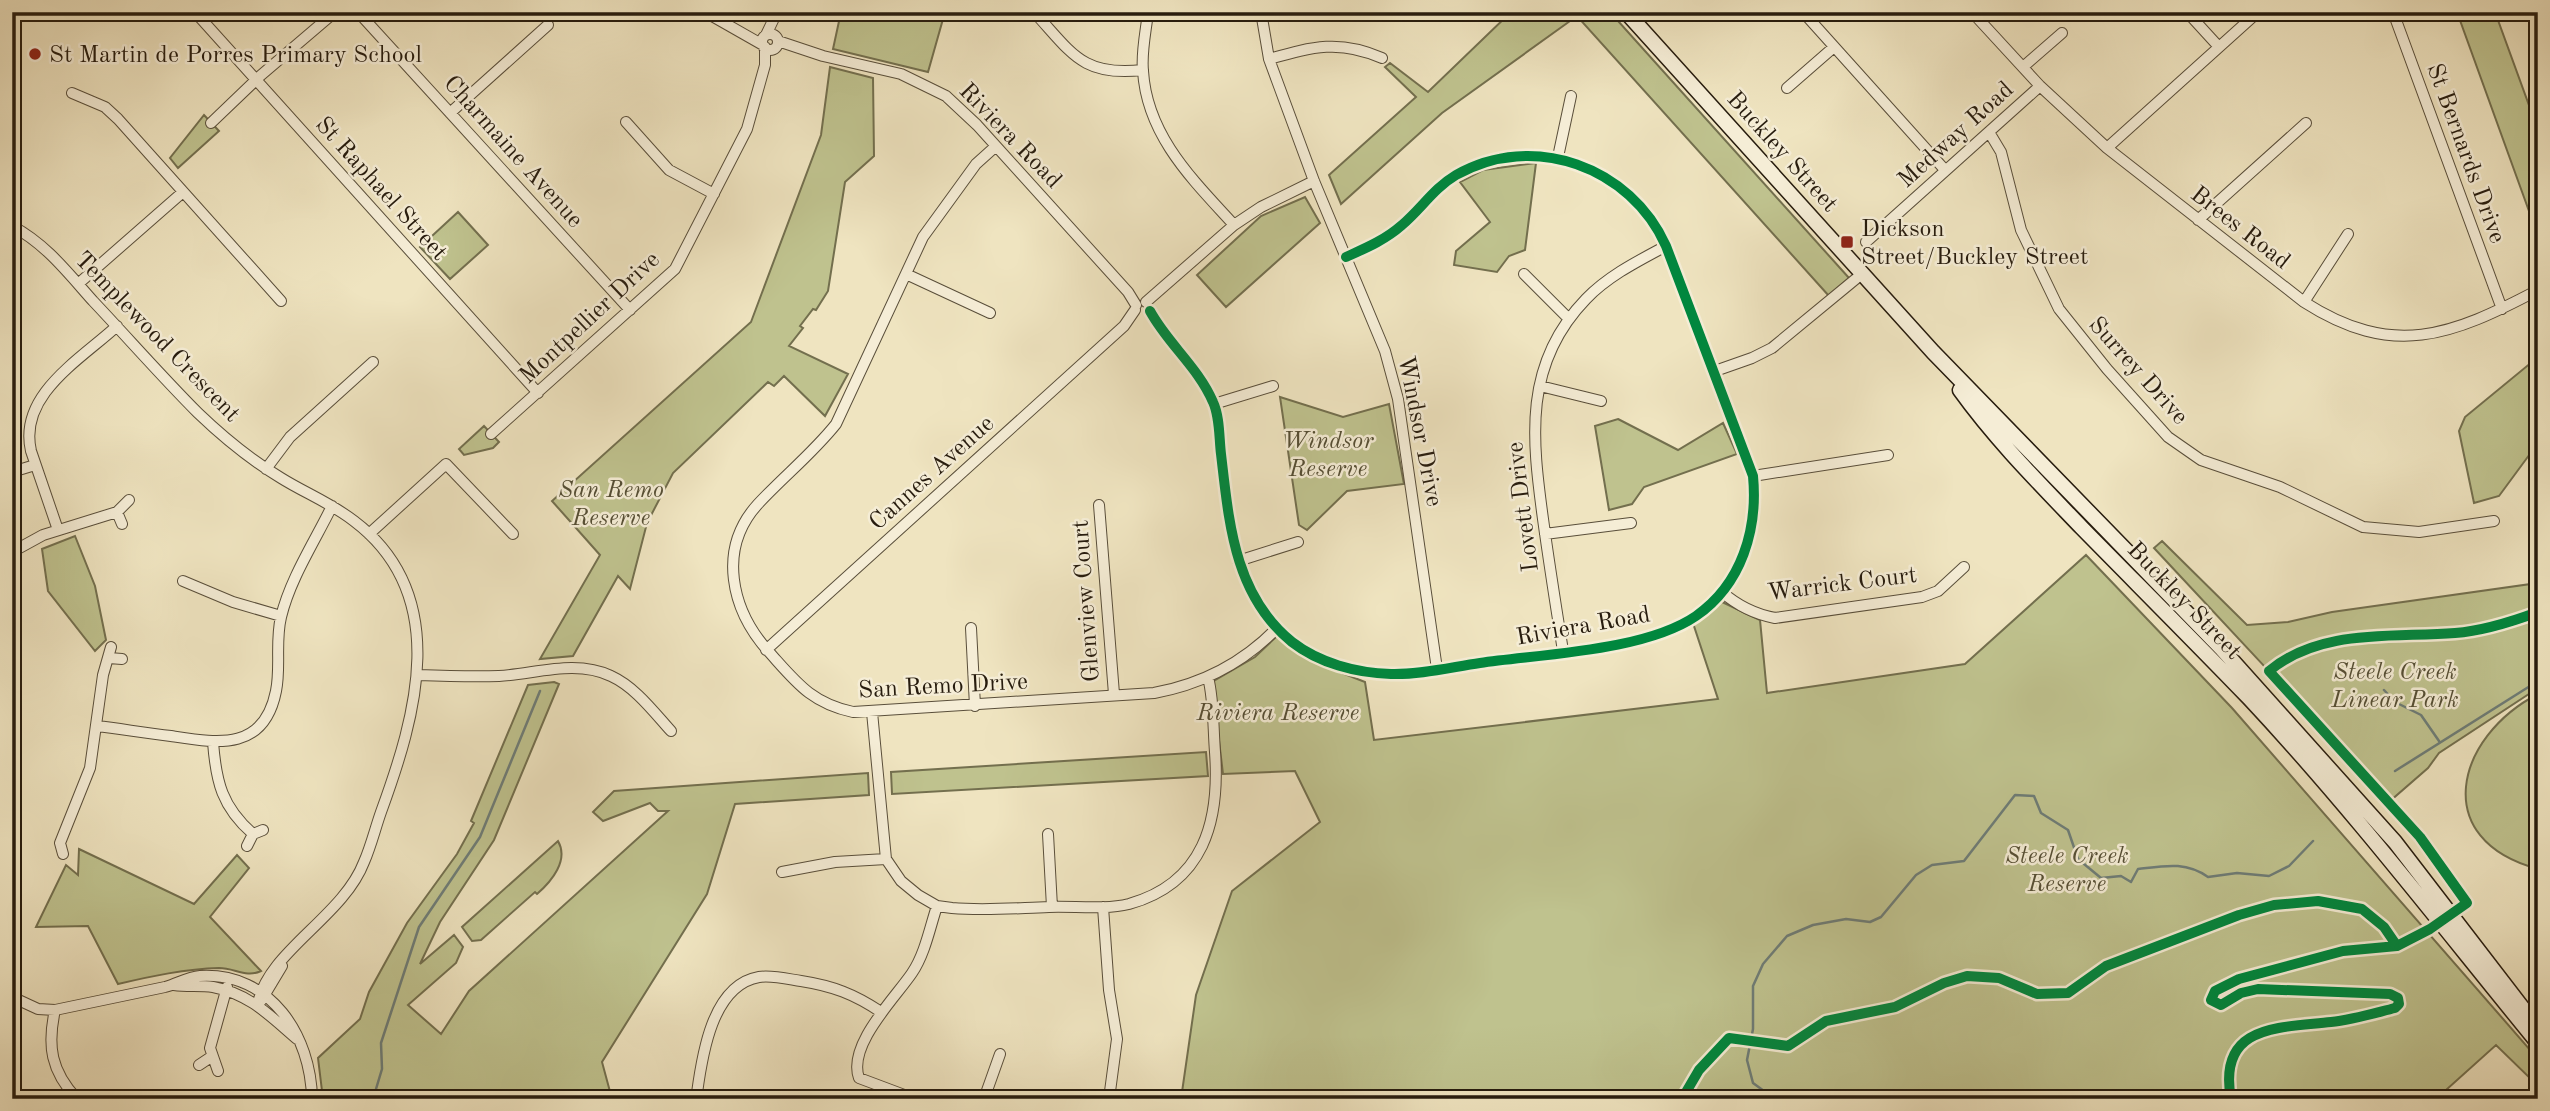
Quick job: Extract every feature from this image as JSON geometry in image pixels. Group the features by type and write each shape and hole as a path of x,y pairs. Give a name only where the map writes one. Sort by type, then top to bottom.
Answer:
{"main road":[{"name":"Buckley Street","path":"1626,12 1933,352 2221,648 2285,719 2395,842 2538,1028"},
{"name":"Buckley Street","path":"1933,352 2011,455 2249,698 2323,780 2397,865 2430,913 2538,1043"}],"street":[{"name":"St Raphael Street","path":"195,12 538,393"},
{"path":"211,123 335,12"},
{"name":"Riviera Road","path":"705,12 747,36 914,78 952,101 993,144 1194,367 1214,404 1238,561 1248,589 1277,628 1311,654 1337,665 1394,674 1563,651 1662,634 1695,617 1722,592 1742,559 1749,539 1755,499 1753,476 1666,246 1656,223 1637,200 1586,166 1558,157 1507,157 1458,174 1441,185 1403,225 1383,240 1346,257"},
{"path":"1034,12 1080,60 1094,68 1115,73 1143,70"},
{"path":"1148,12 1143,70 1149,104 1158,130 1189,175 1234,225"},
{"name":"Windsor Drive","path":"1261,12 1269,59 1314,181 1385,351 1398,400 1437,669"},
{"path":"1803,12 1945,170"},
{"name":"Brees Road","path":"1972,12 2040,86 2107,148 2304,302 2330,319 2354,328 2404,337 2457,328 2538,290"},
{"path":"2188,12 2219,47"},
{"path":"2107,148 2258,12"},
{"name":"St Bernards Drive","path":"2393,12 2502,309"},
{"name":"Charmaine Avenue","path":"363,15 630,310"},
{"name":"Montpellier Drive","path":"491,434 675,269 747,129 776,16"},
{"path":"450,113 548,25"},
{"path":"2023,67 2062,33"},
{"path":"1269,59 1337,45 1358,47 1382,58"},
{"path":"1787,88 1834,47"},
{"name":"Medway Road","path":"1866,242 2040,86"},
{"path":"72,93 105,107 118,119 281,300"},
{"path":"1558,157 1571,96"},
{"path":"626,122 669,170 714,194"},
{"path":"2198,220 2306,123"},
{"name":"Surrey Drive","path":"1989,132 2001,152 2021,230 2059,309 2106,369 2168,437 2201,460 2280,487 2363,527 2419,532 2494,521"},
{"name":"San Remo Drive","path":"993,144 937,213 836,424 818,447 758,504 745,522 736,545 732,571 734,594 742,616 766,650 811,697 830,707 853,712 1154,693 1183,688 1254,652 1277,628"},
{"name":"Cannes Avenue","path":"766,650 1234,225 1261,206 1314,181"},
{"path":"78,284 183,192"},
{"name":"Templewood Crescent","path":"12,226 44,246 206,421 266,469 332,506 369,534 405,586 414,614 419,645 411,723 362,869 340,902 285,959 258,1004"},
{"path":"2304,302 2348,234"},
{"name":"Lovett Drive","path":"1563,651 1533,445 1540,386 1550,355 1569,319 1587,298 1610,279 1666,246"},
{"path":"1715,371 1772,348 1863,273"},
{"path":"906,274 990,313"},
{"path":"1524,274 1569,319"},
{"path":"58,530 35,465 28,428 37,402 117,326"},
{"path":"266,469 290,437 373,362"},
{"path":"1214,404 1273,386"},
{"path":"1540,386 1601,401"},
{"path":"1753,476 1888,454"},
{"path":"369,534 446,464 513,534"},
{"path":"12,472 35,465"},
{"path":"12,552 27,541 117,512 129,500"},
{"name":"Glenview Court","path":"1099,505 1114,694"},
{"path":"97,726 214,742 244,737 267,716 277,685 281,616 332,506"},
{"path":"117,512 122,524"},
{"path":"1545,534 1630,523"},
{"path":"1238,561 1298,542"},
{"name":"Warrick Court","path":"1722,592 1748,610 1775,618 1922,597 1938,591 1964,567"},
{"path":"183,580 233,602 281,616"},
{"path":"971,628 975,706"},
{"path":"63,854 60,843 86,782 103,675 110,653 122,659"},
{"path":"417,675 494,676 564,668 593,670 608,674 629,687 671,731"},
{"path":"872,712 886,859 901,881 937,906 967,910 1102,907 1128,904 1155,894 1178,878 1197,858 1215,812 1217,784 1212,694 1204,679"},
{"path":"214,742 216,776 223,799 236,818 258,832 247,846"},
{"path":"1048,834 1052,907"},
{"path":"49,840 60,843"},
{"path":"782,872 835,862 886,859"},
{"path":"915,1099 859,1078 858,1063 881,1012 913,972 937,906"},
{"path":"1102,907 1109,990 1117,1039 1109,1099"},
{"path":"697,1093 706,1038 731,992 744,982 759,977 774,977 829,986 846,990 881,1012"},
{"path":"12,997 38,1009 55,1010 172,985 228,985 263,994 291,1021 309,1070 312,1099"},
{"path":"228,985 258,1004 297,1039"},
{"path":"218,1071 210,1048 228,985"},
{"path":"55,1010 51,1058 62,1081 76,1099"},
{"path":"984,1099 1000,1054"},
{"path":"199,1065 211,1057"}],"green space":[{"path":"841,12 945,12 928,72 833,49"},
{"path":"1511,12 1610,12 1849,278 1829,296 1577,16 1442,113 1341,204 1329,175 1416,97 1385,67 1390,63 1428,92"},
{"path":"2457,12 2495,12 2538,130 2538,236"},
{"name":"San Remo Reserve","path":"830,67 873,78 874,156 845,182 828,291 816,310 813,309 800,326 803,328 789,346 848,374 825,416 784,376 774,386 768,382 673,473 647,523 630,589 618,576 573,656 540,659 600,555 552,501 751,322 821,135"},
{"path":"204,115 219,131 178,168 170,158"},
{"path":"1536,163 1525,250 1509,256 1497,272 1454,265 1456,251 1490,222 1460,182 1483,170"},
{"path":"1305,197 1320,223 1226,307 1197,275 1261,216"},
{"path":"458,212 488,245 450,279 420,247"},
{"path":"2538,357 2538,443 2499,496 2474,503 2459,431 2465,417"},
{"name":"Windsor Reserve","path":"1280,397 1343,417 1389,404 1404,484 1347,491 1307,530 1299,525"},
{"path":"1618,419 1678,450 1723,423 1737,454 1644,487 1632,504 1609,510 1595,426"},
{"path":"484,426 499,442 493,448 464,455 459,449"},
{"path":"75,536 95,586 106,640 95,651 48,591 42,549"},
{"name":"Steele Creek Linear Park","path":"2162,541 2247,625 2288,622 2332,612 2538,583 2538,688 2439,753 2428,768 2390,801 2154,548"},
{"name":"Steele Creek Reserve","path":"2086,555 2232,708 2538,1059 2538,1086 2496,1045 2436,1099 1181,1099 1196,995 1232,891 1320,822 1295,771 1223,774 1212,682 1255,657 1277,636 1314,662 1365,682 1374,740 1718,699 1693,623 1720,601 1760,620 1767,693 1965,664"},
{"path":"554,682 559,684 494,840 440,922 420,964 454,935 463,947 456,963 408,1005 441,1034 469,991 668,811 658,811 650,803 603,821 593,812 614,791 868,773 869,795 735,804 707,894 602,1062 612,1099 323,1099 318,1058 360,1019 369,992 407,923 457,854 474,823 471,821 528,685"},
{"path":"2538,694 2538,869 2503,855 2480,835 2468,812 2466,787 2473,761 2488,735 2510,713"},
{"path":"1206,752 1208,776 892,794 891,772"},
{"path":"558,841 561,848 560,863 548,883 481,940 472,941 462,927"},
{"path":"79,849 194,904 237,855 249,868 210,917 261,971 245,973 225,968 206,969 168,973 118,984 88,926 36,927 66,865 78,875"}],"waterway":[{"path":"2395,771 2538,681"},
{"path":"2384,690 2395,702 2421,715 2439,741"},
{"path":"373,1099 382,1069 381,1043 419,927 480,837 540,691"},
{"path":"1775,1099 1753,1083 1747,1060 1753,1029 1753,986 1763,964 1787,936 1813,925 1846,919 1870,922 1881,917 1916,875 1932,865 1964,861 2015,795 2034,796 2041,813 2068,830 2078,859 2101,878 2121,876 2131,882 2138,869 2174,866 2191,869 2208,877 2237,873 2269,876 2289,866 2313,841"}],"cycle path":[{"path":"1150,311 1207,389 1215,408 1227,505 1246,580 1273,623 1292,642 1314,656 1338,666 1365,672 1425,672 1622,644 1675,628 1712,603 1736,572 1744,554 1753,516 1753,476 1666,246 1650,218 1629,195 1604,177 1577,164 1547,157 1516,156 1486,162 1448,180 1396,230 1346,257"},
{"path":"2397,946 2430,929 2467,903 2420,837 2269,671 2289,657 2334,641 2465,632 2497,626 2538,612"},
{"path":"1682,1099 1699,1070 1729,1038 1788,1046 1826,1021 1895,1007 1944,983 1967,976 1999,978 2037,994 2068,993 2106,966 2239,915 2274,905 2318,901 2362,909 2384,927 2397,946 2343,951 2239,979 2215,991 2211,1000 2221,1005 2241,993 2258,989 2390,994 2398,998 2399,1004 2395,1008 2355,1018 2273,1029 2256,1035 2243,1043 2233,1056 2229,1074 2231,1099"}],"place":[{"name":"St Martin de Porres Primary School","path":"35,54"},
{"name":"Dickson Street/Buckley Street","path":"1847,242"}],"park label":[{"name":"Riviera Reserve","path":"1278,712"}]}
